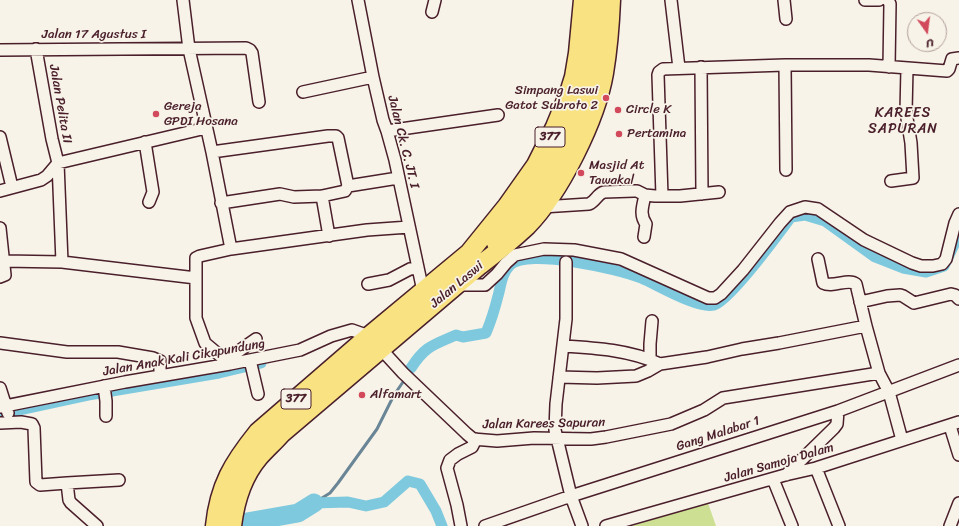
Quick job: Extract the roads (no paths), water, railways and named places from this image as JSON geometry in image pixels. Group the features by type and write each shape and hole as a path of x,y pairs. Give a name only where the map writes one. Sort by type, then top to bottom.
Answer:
{"main road":[{"name":"Jalan Laswi","path":"233,518 246,476 259,458 281,434 458,285 536,165 555,127 574,77 583,0"},
{"name":"377","path":"474,259 533,194 565,144 578,114 588,83 595,42 598,0"},
{"name":"Jalan Laswi","path":"215,520 222,488 232,468 258,432 423,291 526,226 548,206 580,143 596,103 604,74 611,0"}],"street":[{"path":"183,0 189,49 212,152 231,249"},
{"name":"Jalan Ck. C. JT. I","path":"358,0 373,77 383,120 388,131 423,291"},
{"path":"432,12 435,0"},
{"path":"671,0 679,68"},
{"path":"784,0 786,20"},
{"path":"865,0 879,0"},
{"path":"888,0 890,4 889,67"},
{"name":"Jalan 17 Agustus I","path":"0,50 246,48 250,50 259,102"},
{"name":"Jalan Pelita II","path":"36,50 52,139 58,163 62,262"},
{"path":"662,196 658,72 664,68 785,65 869,65 947,71 952,58 959,58"},
{"path":"785,65 786,170"},
{"path":"701,68 702,194"},
{"path":"891,181 913,178 911,143 906,112 907,68"},
{"path":"303,92 373,77"},
{"path":"388,131 498,115"},
{"path":"0,191 41,180 47,176 58,163 206,128"},
{"path":"212,152 336,136 338,138 348,186 345,191 322,196 294,197 280,194 221,203"},
{"path":"0,137 12,187"},
{"path":"145,142 153,192 149,202"},
{"path":"348,186 398,178"},
{"path":"548,206 589,204 604,192 638,191 645,195 662,196 719,192"},
{"path":"644,237 646,224 641,214 645,195"},
{"path":"322,196 329,236"},
{"path":"458,285 485,285 514,255 544,249 574,250 621,259 708,298 714,298 721,294 743,270 768,237 790,212 805,207 818,209 864,240 921,266 942,264 946,259 955,223 959,214"},
{"path":"256,339 228,362 205,343 196,318 197,257 231,249 367,230 408,227"},
{"path":"0,228 5,275 0,276"},
{"path":"818,259 823,283 829,285 854,282 857,286 879,373 890,392 902,440"},
{"path":"4,261 62,262 196,278"},
{"path":"566,262 566,319 556,404 555,430 558,437 571,496 582,526"},
{"path":"368,284 389,280 410,269 417,268"},
{"path":"860,302 894,295 903,296 914,303 951,294 955,295 959,299"},
{"path":"652,321 650,344 655,362"},
{"path":"563,346 613,350 655,362 707,357 866,326"},
{"name":"Jalan Anak Kali Cikapundung","path":"5,408 104,391 160,375 228,362 251,365 300,350 331,336 352,330 369,336"},
{"path":"0,343 67,352 106,352 139,355 160,361 160,375"},
{"name":"Jalan Karees Sapuran","path":"381,350 467,434 476,439 497,441 558,437 591,439 606,437 670,424 704,410 723,398 879,373"},
{"path":"559,377 626,377 642,374 655,362"},
{"path":"251,365 258,394"},
{"name":"Gang Malabar 1","path":"485,526 571,496 838,411 959,365"},
{"path":"0,388 7,423 30,423 33,426 36,479 38,484 44,485 120,480"},
{"path":"104,391 106,416"},
{"path":"785,475 838,424 838,411"},
{"path":"954,424 959,455"},
{"name":"Jalan Samoja Dalam","path":"606,526 785,475 816,468 954,424"},
{"path":"461,526 457,505 446,468 450,460 472,447 476,439"},
{"path":"816,468 839,526"},
{"path":"773,479 792,526"},
{"path":"67,483 69,500 71,503 97,526"},
{"path":"950,526 959,502"}],"waterway":[{"path":"411,368 425,351 441,341 456,335 463,337 486,333 505,272 510,265 520,260 553,259 594,265 641,278 688,300 707,305 714,305 721,301 742,280 791,217 805,215 825,221 875,257 903,268 926,272 944,266 959,234"},
{"path":"0,414 88,395 219,373 261,363"},
{"path":"314,503 330,493 338,483 377,429 394,395 403,382"},
{"path":"314,503 348,502 366,506 384,502 408,481 420,484 436,511 442,526"},
{"path":"224,526 298,513 314,503"}],"place":[{"name":"Simpang Laswi Gatot Subroto 2","path":"606,98"},
{"name":"Circle K","path":"618,110"},
{"name":"Gereja GPDI Hosana","path":"156,114"},
{"name":"Pertamina","path":"619,134"},
{"name":"Masjid At Tawakal","path":"581,173"},
{"name":"Alfamart","path":"362,395"}],"district":[{"name":"KAREES SAPURAN","path":"903,122"}]}
